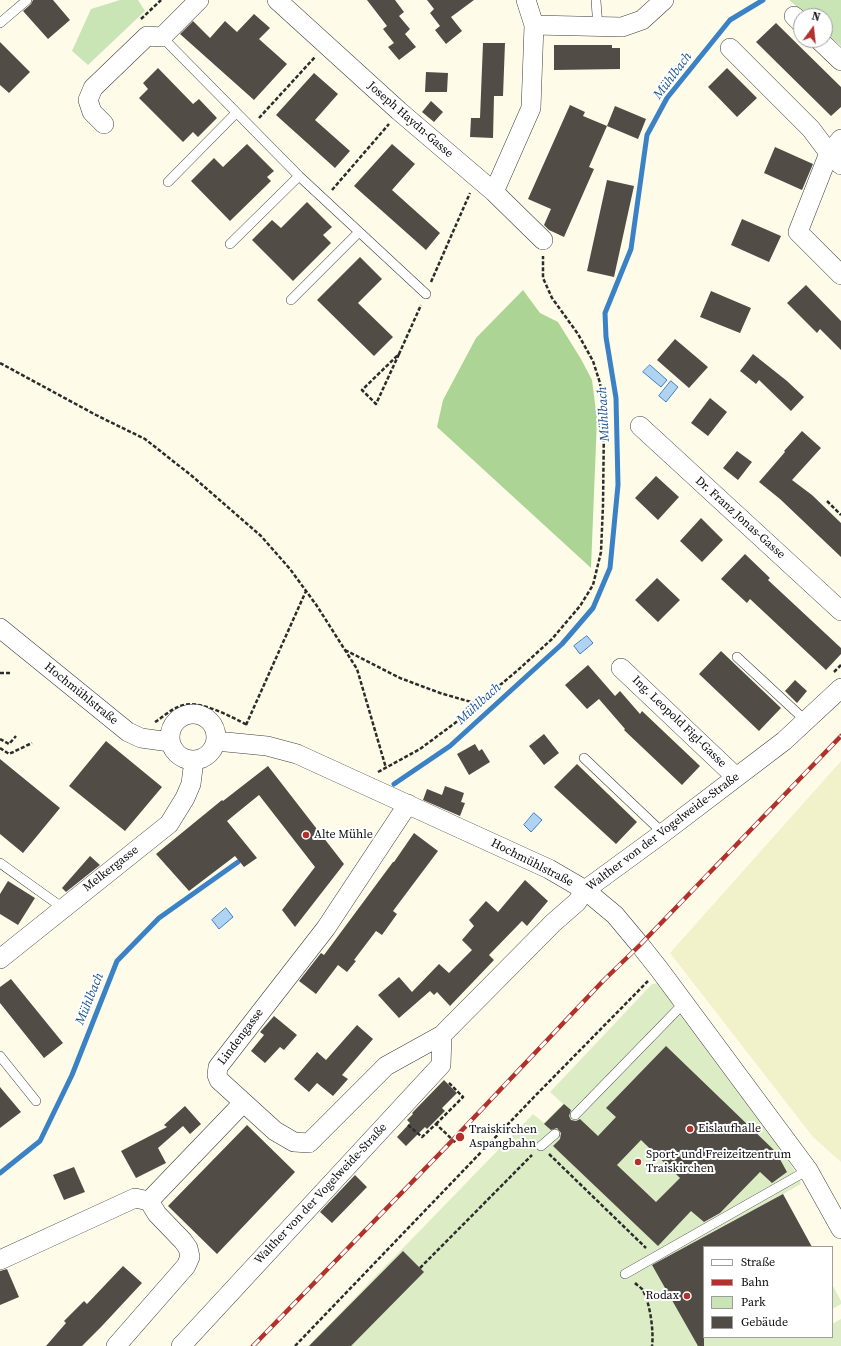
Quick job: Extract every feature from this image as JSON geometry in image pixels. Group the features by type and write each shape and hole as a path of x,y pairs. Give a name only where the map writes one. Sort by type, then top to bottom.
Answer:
{"street":[{"path":"104,124 92,112 88,100 93,88 147,36 162,37 199,0"},
{"name":"Joseph Haydn-Gasse","path":"277,0 400,111 494,192 543,240"},
{"path":"494,192 531,108 534,25 526,0"},
{"path":"534,25 622,27 642,20 664,0"},
{"path":"730,48 811,129 835,159"},
{"path":"827,48 841,61"},
{"path":"841,139 835,159 798,232 841,275"},
{"name":"Dr. Franz Jonas-Gasse","path":"640,426 841,611"},
{"name":"Hochmühlstraße","path":"0,628 128,732 141,738 170,742"},
{"name":"Ing. Leopold Figl-Gasse","path":"621,668 736,777"},
{"name":"Walther von der Vogelweide-Straße","path":"243,1103 275,1131 294,1142 309,1143 386,1066 442,1034 547,929 577,902 585,890 784,741 841,688"},
{"path":"189,714 196,714 209,721 214,727 216,741 213,749 201,759 186,759 174,750 170,742 170,735 176,722 182,717 189,714"},
{"name":"Hochmühlstraße","path":"216,741 267,746 297,754 549,869 585,890 615,915 684,1003 808,1170 841,1229"},
{"name":"Melkergasse","path":"0,959 169,824 185,798 191,784 194,760"},
{"name":"Lindengasse","path":"243,1103 220,1080 217,1075 218,1067 326,928 408,804"},
{"name":"Walther von der Vogelweide-Straße","path":"181,1346 441,1065 442,1034"},
{"path":"149,1201 243,1103"},
{"path":"0,1260 135,1198 149,1201 157,1214 183,1241 188,1248 190,1257 186,1266 116,1346"}],"lane":[{"path":"0,23 27,0"},
{"path":"596,1 598,27"},
{"path":"162,37 250,128 299,176 426,294"},
{"path":"168,182 236,113"},
{"path":"230,244 299,176"},
{"path":"291,300 359,232"},
{"path":"736,657 806,721"},
{"path":"584,758 663,833"},
{"path":"0,863 63,908"},
{"path":"575,1114 684,1003"},
{"path":"0,1056 36,1101"},
{"path":"541,1146 555,1134"},
{"path":"625,1274 656,1258 808,1170"}],"path":[{"path":"250,128 326,45"},
{"path":"324,199 400,111"},
{"path":"399,354 362,390 376,404 380,397 477,178"},
{"path":"361,782 420,749 478,704 552,639 580,606 593,585 601,552 603,505 604,422 600,382 593,361 578,334 552,298 543,278 543,240"},
{"path":"0,363 145,440 192,476 261,536 290,569 306,591 357,669 386,768"},
{"path":"827,501 841,514"},
{"path":"246,724 306,591"},
{"path":"344,650 400,678 440,693 478,704"},
{"path":"0,673 10,673"},
{"path":"0,739 9,744 16,736"},
{"path":"0,748 9,754 32,743"},
{"path":"295,1346 659,970"},
{"path":"395,1114 422,1137 463,1097 435,1071"},
{"path":"436,1124 456,1143"},
{"path":"420,1268 541,1146 656,1258"},
{"path":"625,1274 642,1290 648,1306 652,1324 652,1346"}],"green space":[{"path":"120,0 138,0 145,11 88,65 72,51 91,9"},
{"path":"789,0 841,0 841,46 833,39 833,8 798,8"},
{"path":"523,290 540,313 558,322 592,380 597,419 591,568 437,427 443,400 476,338"},
{"path":"841,761 841,1162 813,1137 670,953"},
{"name":"Sport- und Freizeitzentrum Traiskirchen","path":"660,983 676,1004 672,1008 679,1016 682,1014 778,1144 800,1180 801,1184 783,1194 811,1246 703,1246 703,1338 833,1338 833,1323 841,1319 841,1346 308,1346 533,1114 544,1123 563,1104 550,1092 652,984"},
{"path":"833,1286 841,1301 841,1304 833,1308"}],"water":[{"path":"650,365 667,380 661,387 643,372"},
{"path":"671,381 678,387 666,402 659,396"},
{"path":"587,636 593,643 580,654 574,646"},
{"path":"534,813 542,820 531,832 524,825"},
{"path":"226,908 233,917 219,929 212,920"}],"building":[{"path":"33,0 53,0 70,20 48,39 23,11 31,4"},
{"path":"367,0 395,0 404,12 399,16 410,29 405,34 416,47 399,60 388,47 394,43 383,29 387,26"},
{"path":"427,0 474,0 451,17 462,31 446,44 435,30 440,26 430,13 434,9"},
{"path":"254,14 270,28 259,39 287,64 254,100 180,34 193,21 210,38 225,21 237,32"},
{"path":"776,23 793,40 793,48 801,48 841,87 841,107 831,116 756,42"},
{"path":"0,42 30,72 9,93 0,85"},
{"path":"483,43 505,43 503,96 494,96 493,138 470,137 471,118 480,118"},
{"path":"554,45 612,45 612,48 620,48 620,69 554,70"},
{"path":"158,68 193,104 199,99 217,118 198,137 193,132 183,142 139,98 148,89 143,83"},
{"path":"727,68 757,98 737,117 708,87"},
{"path":"426,72 448,73 447,92 425,92"},
{"path":"314,73 338,94 315,120 350,151 335,168 276,115"},
{"path":"431,101 443,112 434,122 422,112"},
{"path":"570,105 585,112 583,116 607,126 589,167 594,169 564,237 549,230 544,225 551,209 528,199"},
{"path":"615,106 646,119 638,139 607,126"},
{"path":"247,144 274,171 267,177 271,181 230,221 191,181 214,158 223,167"},
{"path":"392,144 415,164 392,190 440,233 426,250 354,186"},
{"path":"775,147 813,164 802,190 764,173"},
{"path":"607,180 634,186 614,277 587,271"},
{"path":"307,202 332,227 323,235 331,243 293,281 252,240 272,220 281,228"},
{"path":"742,219 781,236 769,262 731,245"},
{"path":"360,257 382,279 358,303 393,337 374,356 317,300"},
{"path":"806,285 841,321 841,350 820,329 817,333 787,303"},
{"path":"711,291 751,308 740,333 700,317"},
{"path":"675,339 708,367 689,388 657,360"},
{"path":"753,354 787,381 804,397 791,411 759,380 756,384 740,371"},
{"path":"710,398 727,412 708,436 691,423"},
{"path":"802,431 821,448 792,480 812,495 841,523 841,557 780,499 759,482"},
{"path":"737,451 752,462 738,480 723,468"},
{"path":"656,476 679,497 658,520 635,498"},
{"path":"701,518 723,540 702,562 680,541"},
{"path":"745,554 770,578 768,580 841,648 841,654 826,670 750,599 747,603 721,579"},
{"path":"657,578 680,600 658,622 635,600"},
{"path":"721,651 781,708 759,731 699,674"},
{"path":"588,665 615,696 620,691 640,714 642,711 700,766 682,785 624,730 625,729 599,699 587,709 565,685"},
{"path":"795,680 807,691 797,703 785,691"},
{"path":"544,734 559,753 544,765 529,746"},
{"path":"106,741 162,787 125,831 69,786"},
{"path":"475,744 479,751 482,749 490,762 469,775 457,754"},
{"path":"0,759 60,808 23,853 0,834"},
{"path":"577,764 637,822 616,844 554,787"},
{"path":"268,766 344,864 295,927 282,910 315,867 259,795 227,821 257,858 244,867 235,856 189,891 156,854 222,800 223,801"},
{"path":"445,786 464,793 461,802 465,803 460,816 423,800 427,789 442,795"},
{"path":"414,833 438,851 393,911 397,914 382,935 376,931 354,960 356,961 347,972 338,965 316,994 299,981 321,953 324,955"},
{"path":"90,856 100,865 66,892 62,888"},
{"path":"525,880 548,901 527,926 522,921 489,955 494,960 450,1006 437,992 434,995 430,991 399,1018 378,995 399,977 412,992 439,964 449,973 472,950 462,940 474,926 469,920 486,901 498,912"},
{"path":"8,881 35,898 18,925 0,914 0,894"},
{"path":"11,979 63,1043 44,1058 0,1003 0,987"},
{"path":"274,1016 297,1035 284,1050 280,1047 265,1063 251,1051 264,1035 260,1032"},
{"path":"357,1025 373,1039 342,1075 348,1079 333,1096 317,1083 309,1092 294,1079 317,1052 326,1060"},
{"name":"Eislaufhalle","path":"666,1046 776,1152 787,1172 772,1183 760,1172 720,1213 704,1222 691,1211 658,1246 553,1146 560,1139 561,1133 557,1128 551,1130 544,1124 564,1104 571,1110 569,1116 571,1120 576,1121 580,1119 598,1136 616,1117 606,1108","holes":["641,1140 680,1178 656,1202 617,1165"]},
{"path":"444,1080 457,1093 442,1108 445,1111 427,1129 425,1127 406,1146 397,1137 410,1123 407,1120 413,1114 412,1113"},
{"path":"0,1087 21,1112 0,1128"},
{"path":"185,1106 201,1124 190,1134 183,1126 158,1148 166,1163 136,1178 121,1151 167,1127 164,1125"},
{"path":"247,1125 295,1172 217,1254 168,1206"},
{"path":"74,1167 85,1192 64,1200 53,1175"},
{"path":"355,1175 367,1187 332,1223 320,1212"},
{"name":"Rodax","path":"783,1194 811,1246 703,1246 704,1346 698,1346 652,1265"},
{"path":"403,1251 424,1272 351,1346 309,1346"},
{"path":"123,1266 142,1283 101,1327 82,1346 46,1346 66,1323 64,1321 84,1301 87,1304"},
{"path":"7,1269 19,1297 0,1305 0,1271"}],"waterway":[{"name":"Mühlbach","path":"394,784 450,746 562,644 593,608 610,568 618,485 616,398 606,337 605,313 631,249 647,135 667,98 730,20 763,0"},
{"name":"Mühlbach","path":"0,1173 40,1141 72,1075 117,961 159,918 238,862"}],"railway":[{"path":"253,1346 448,1145 603,981 640,945 841,736"}],"place":[{"name":"Alte Mühle","path":"306,835"},
{"name":"Eislaufhalle","path":"690,1129"},
{"name":"Traiskirchen Aspangbahn","path":"460,1137"},
{"name":"Sport- und Freizeitzentrum Traiskirchen","path":"638,1162"},
{"name":"Rodax","path":"687,1296"}]}
